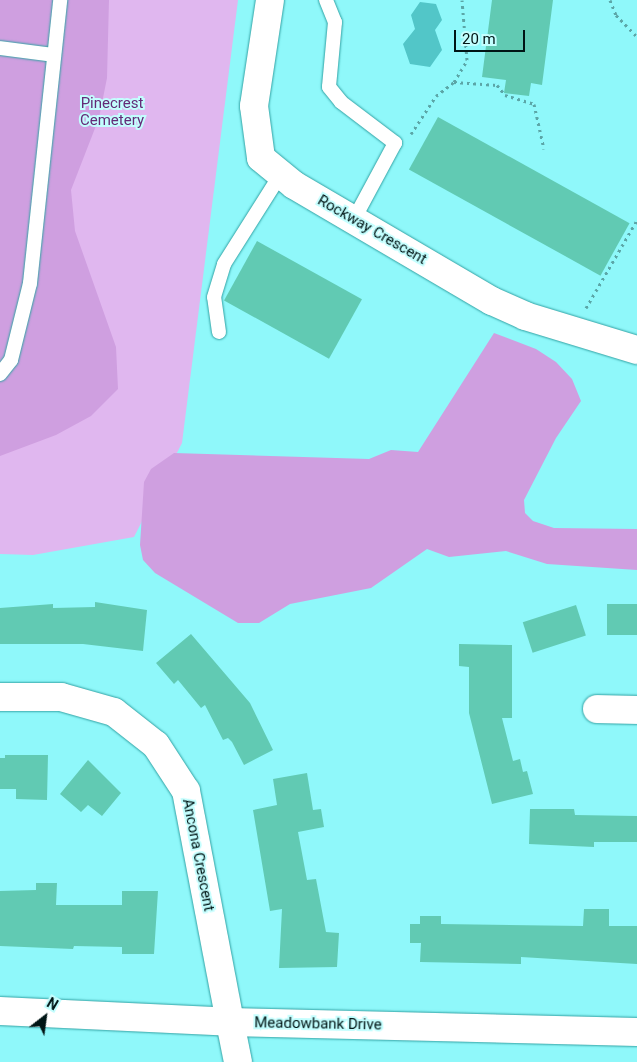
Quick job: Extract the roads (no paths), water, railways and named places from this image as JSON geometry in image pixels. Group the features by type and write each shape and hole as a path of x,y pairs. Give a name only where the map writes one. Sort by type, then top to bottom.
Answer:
{"street":[{"name":"Rockway Crescent","path":"270,0 254,106 261,158 281,174 492,301 573,331 637,350"},
{"name":"Ancona Crescent","path":"0,696 61,697 114,712 156,745 186,791 238,1062"},
{"path":"597,710 637,710"},
{"name":"Meadowbank Drive","path":"0,1011 230,1022 637,1032"}],"lane":[{"path":"0,374 11,360 30,283 60,0"},
{"path":"326,0 335,22 329,87 342,102 395,142 354,219"},
{"path":"0,48 54,55"},
{"path":"219,332 214,297 224,264 281,174"}],"water":[{"path":"420,2 436,4 442,20 435,30 442,50 430,67 410,64 403,44 415,29 411,15"}],"park label":[{"name":"Pinecrest Cemetery","path":"112,112"}]}
